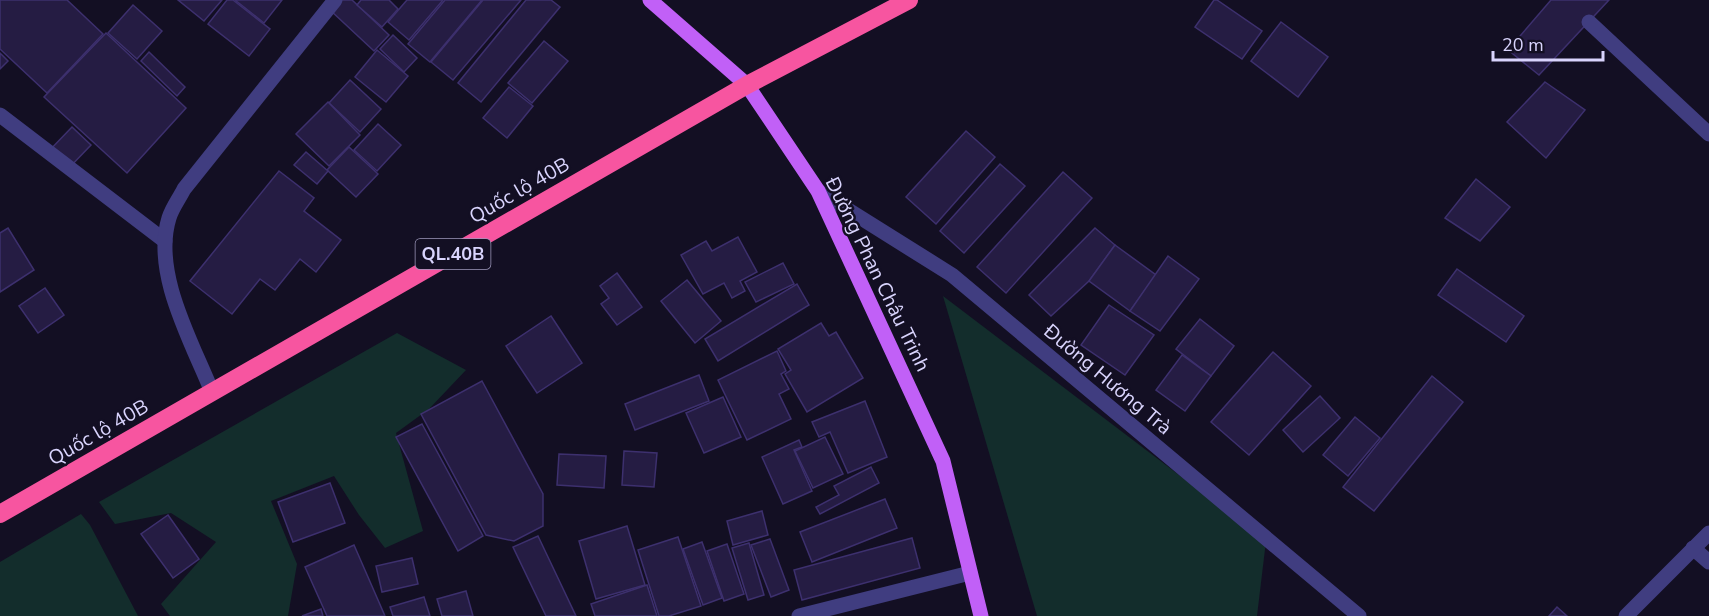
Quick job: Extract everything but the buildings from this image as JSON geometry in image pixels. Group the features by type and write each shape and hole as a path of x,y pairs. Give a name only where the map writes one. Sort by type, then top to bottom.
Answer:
{"highway":[{"name":"Quốc lộ 40B","path":"0,514 747,85 899,2"}],"main road":[{"name":"Đường Phan Châu Trinh","path":"650,0 747,85 818,192 944,461 981,616"}],"street":[{"path":"212,392 170,289 165,241 169,217 184,189 335,0"},
{"path":"1589,22 1709,134"},
{"path":"0,115 165,241"},
{"name":"Đường Hương Trà","path":"818,192 952,275 1359,616"},
{"path":"1626,616 1709,533"},
{"path":"1693,548 1709,562"},
{"path":"799,616 970,573"}],"green space":[{"path":"943,296 1266,541 1257,616 1037,616"},
{"path":"397,333 466,370 429,409 396,433 423,531 385,548 359,515 334,476 271,501 297,564 288,616 170,616 161,604 216,542 171,513 115,524 99,502"},
{"path":"81,514 90,525 138,616 0,616 0,562"}]}
